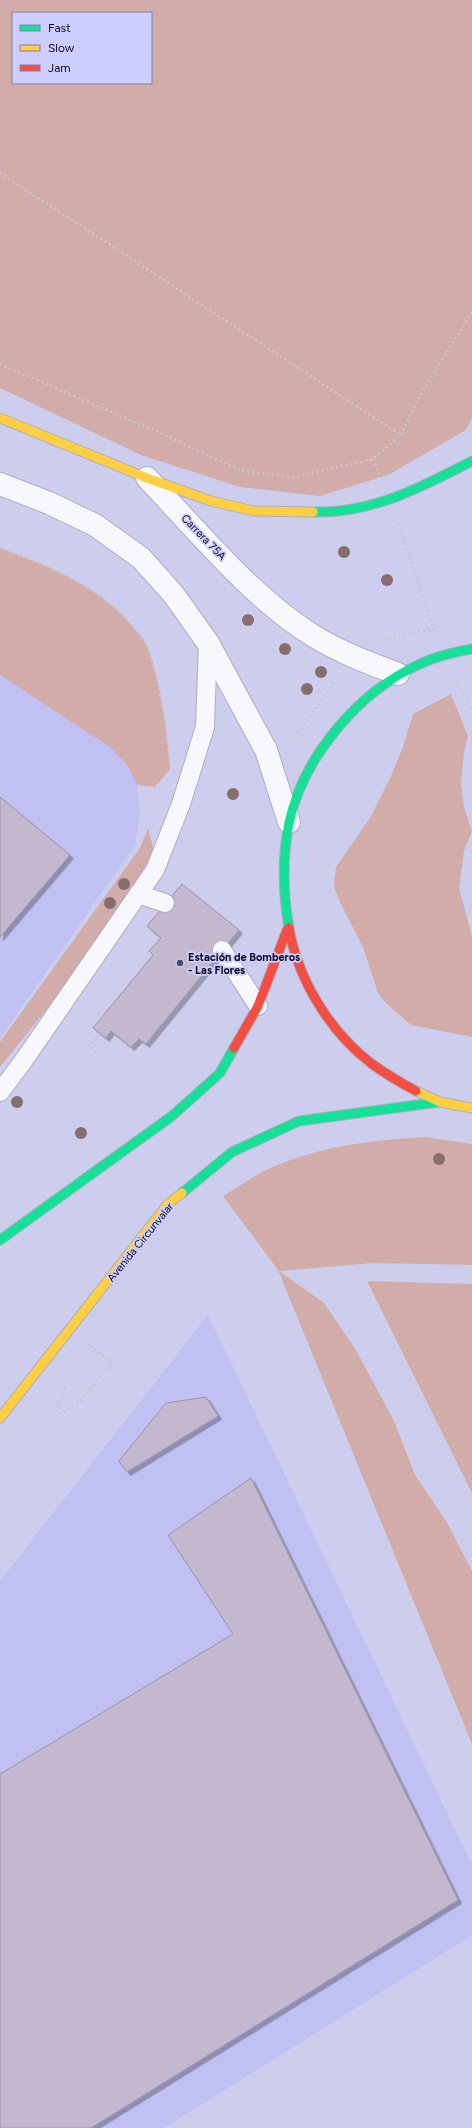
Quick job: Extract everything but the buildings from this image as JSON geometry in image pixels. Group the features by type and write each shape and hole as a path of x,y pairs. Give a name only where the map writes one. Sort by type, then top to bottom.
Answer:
{"main road":[{"name":"Carrera 75A","path":"0,418 147,478"},
{"path":"147,478 211,501 254,511 335,512 392,500 432,482 472,461"},
{"path":"457,651 472,642"},
{"path":"472,649 443,655 398,674 360,704 329,739 304,778 289,822 282,876 287,930 306,984 338,1033 381,1072 439,1102 472,1108"},
{"path":"0,1240 172,1116 220,1073 258,1006 287,930"},
{"name":"Avenida Circunvalar","path":"0,1418 168,1204 232,1152 299,1121 439,1102"}],"street":[{"name":"Carrera 75A","path":"147,478 232,568 282,614 313,635 353,656 398,674"},
{"path":"0,484 49,503 95,525 141,558 174,595 208,642 266,750 289,822"}],"lane":[{"path":"0,1092 24,1060 155,870 181,804 205,727 208,642"},
{"path":"138,894 165,904"},
{"path":"222,950 258,1006"}],"path":[{"path":"0,173 401,435"},
{"path":"0,364 169,437 242,471 294,477 372,458 401,435 419,397 472,312"},
{"path":"392,500 443,655 472,711"},
{"path":"0,548 46,565 85,585 121,612 146,643 166,724 170,761"},
{"path":"92,1057 99,1047 92,1043 100,1033"},
{"path":"88,1352 96,1341"},
{"path":"71,1374 67,1380 55,1417 80,1402 112,1363"}],"shaded area":[{"path":"0,0 472,0 472,418 466,430 388,475 320,496 240,487 141,455 0,388"},
{"path":"0,548 55,570 89,589 120,613 144,640 156,673 165,722 170,769 155,787 137,785 128,766 110,747 0,675"},
{"path":"0,675 110,747 128,766 137,785 140,814 135,845 0,1038"},
{"path":"451,694 468,736 464,752 461,784 464,807 472,831 464,851 459,888 472,936 472,1037 411,1025 386,1003 378,993 363,947 334,887 336,867 370,818 391,776 403,747 413,714"},
{"path":"148,828 156,859 62,990 0,1067 0,1042 140,848"},
{"path":"425,1137 472,1144 472,1265 373,1263 279,1271 324,1303 356,1350 394,1421 415,1475 446,1521 472,1571 472,1744 278,1270 223,1196 267,1170 310,1154 367,1142"},
{"path":"367,1281 472,1284 472,1493"},
{"path":"208,1315 472,1865 472,1935 164,2128 0,2128 0,1581"}],"traffic: fast":[{"path":"313,512 355,509 376,504 415,489 472,461"},
{"path":"289,928 285,902 284,876 285,849 289,823 296,798 307,774 321,751 337,729 355,709 397,676 433,659 472,649"},
{"path":"0,1240 172,1116 220,1073 234,1048"},
{"path":"182,1193 232,1152 299,1121 439,1102"}],"traffic: slow":[{"path":"0,418 147,478 211,501 254,511 313,512"},
{"path":"416,1091 440,1102 472,1108"},
{"path":"0,1418 168,1204 182,1193"}],"traffic: jam":[{"path":"289,928 293,947 300,967 318,1004 330,1021 343,1037 372,1064 416,1091"},
{"path":"234,1048 258,1006 287,930"}],"place":[{"name":"Estación de Bomberos - Las Flores","path":"180,963"}]}
